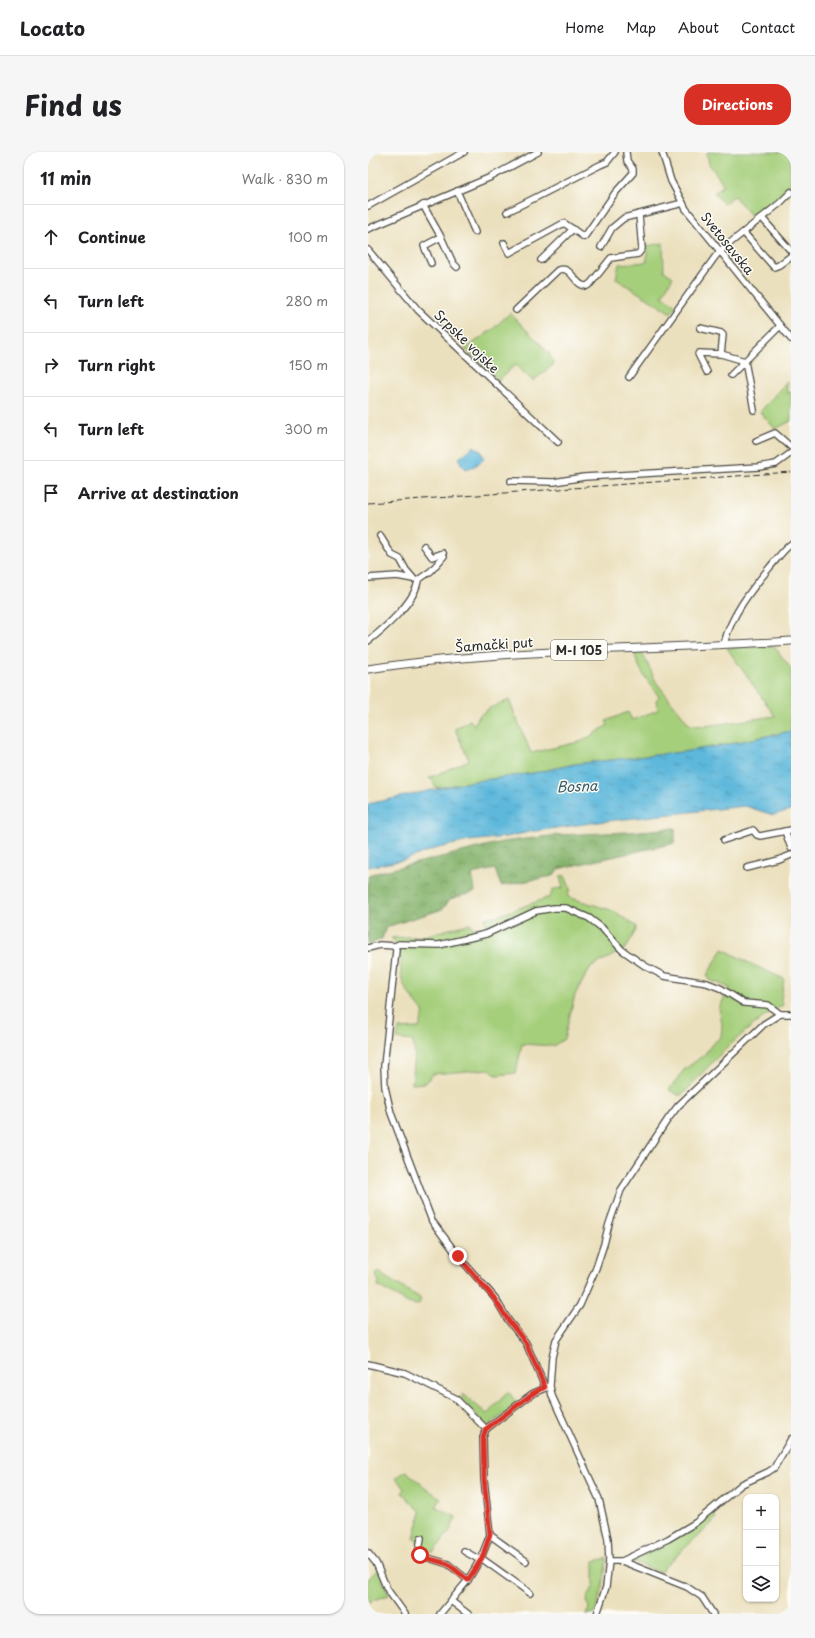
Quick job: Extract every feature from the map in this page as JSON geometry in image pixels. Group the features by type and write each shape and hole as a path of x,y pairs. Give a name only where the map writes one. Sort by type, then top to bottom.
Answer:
{"main road":[{"name":"Šamački put","path":"368,669 503,655 791,641"}],"street":[{"path":"368,206 464,152"},
{"path":"368,229 498,174 538,152"},
{"path":"507,212 600,166 607,162 615,152"},
{"path":"504,243 509,253 564,223 584,237 615,193 633,173 631,166 627,161 626,152"},
{"name":"Svetosavska","path":"662,152 671,181 683,203 791,339"},
{"path":"457,191 475,232"},
{"path":"630,377 720,251 744,233 791,192"},
{"path":"601,247 615,225 630,216 640,215 683,203"},
{"path":"423,205 441,237 453,263 458,267"},
{"path":"516,310 558,270 567,270 581,285 587,286 611,258 638,254 642,249 640,215"},
{"path":"762,218 791,251"},
{"path":"541,260 573,229"},
{"path":"744,233 774,267 791,256"},
{"path":"431,263 424,246 441,237"},
{"name":"Srpske vojske","path":"368,250 418,310 558,442"},
{"path":"731,375 780,326"},
{"path":"700,328 721,333 723,335 721,354"},
{"path":"707,372 698,354 721,354 745,361"},
{"path":"745,361 754,410"},
{"path":"756,441 775,433 791,447"},
{"path":"511,481 554,482 584,478 759,467 776,464 791,453"},
{"path":"368,641 401,611 415,593 417,587 415,579 406,570 400,559 392,555 380,536"},
{"path":"724,644 727,633 742,604 755,585 791,544"},
{"path":"368,578 397,576 415,579 431,571 444,556 443,553 432,557 424,546"},
{"path":"724,840 753,830 757,836 788,830 791,848"},
{"path":"747,868 779,860 791,855"},
{"path":"368,948 380,945 394,946 399,944 439,945 486,934 540,910 566,908 589,918 602,928 622,950 645,966 664,976 707,983 720,988 744,1003 768,1005 780,1014"},
{"path":"394,946 396,950 384,1066 384,1087 391,1113 432,1220 458,1256 494,1298 508,1320 526,1343 599,1499 608,1539 609,1561 606,1588 597,1614"},
{"path":"547,1387 556,1340 580,1305 601,1256 609,1224 621,1190 664,1124 678,1106 764,1024 780,1014 791,1014"},
{"path":"368,1364 405,1372 450,1395 486,1429"},
{"path":"440,1614 468,1580 481,1559 490,1534 484,1479 483,1437 486,1429 532,1394 547,1387"},
{"path":"622,1561 668,1539 695,1523 742,1484 774,1468 791,1439"},
{"path":"490,1534 526,1561"},
{"path":"421,1538 419,1550 422,1556 448,1564 468,1580"},
{"path":"464,1551 481,1559 530,1593"},
{"path":"368,1553 376,1563 387,1589 405,1614"},
{"path":"609,1561 622,1561 676,1582 694,1591 702,1597 713,1614"},
{"path":"451,1601 468,1614"}],"green space":[{"path":"707,152 790,152 791,190 756,221 734,196 724,204 714,193 724,185 709,164"},
{"path":"663,243 664,271 673,277 662,296 676,305 671,313 616,279 619,264 647,262 647,246"},
{"path":"510,313 549,353 554,364 533,381 515,365 499,380 465,349 493,329"},
{"path":"787,381 787,393 791,392 791,421 775,429 760,412"},
{"path":"774,646 791,669 791,731 725,745 682,752 575,764 534,773 436,788 433,781 429,778 469,760 455,729 470,720 474,725 479,716 490,708 509,700 531,753 583,741 608,725 606,721 628,712 632,720 658,710 656,700 659,697 640,669 635,652 642,652 656,682 690,725 705,726 775,716 727,648"},
{"path":"675,828 675,843 558,869 553,876 501,886 495,869 472,874 475,892 450,899 443,909 386,927 382,939 368,945 368,875 502,842 558,835 629,832"},
{"path":"562,875 565,876 570,888 568,897 614,911 636,926 636,930 626,948 590,968 575,995 564,1039 553,1046 522,1044 516,1073 496,1075 490,1069 433,1074 426,1083 412,1084 415,1055 413,1041 397,1039 399,1029 419,1028 424,1013 404,985 401,973 400,954 396,943 391,938 424,936 468,924 472,925 476,934 487,930 485,918 491,916 494,917 550,897 553,889 563,888 560,877"},
{"path":"723,949 784,979 781,1000 783,1005 742,1034 682,1095 678,1095 669,1090 684,1070 705,1054 712,1044 721,1037 722,1024 719,1008 730,988 710,980 707,975"},
{"path":"380,1272 385,1277 421,1299 419,1304 416,1305 408,1303 378,1286 379,1281 375,1274"},
{"path":"508,1392 519,1405 487,1426 461,1399 463,1394 487,1414"},
{"path":"406,1471 441,1499 436,1507 456,1517 451,1529 433,1553 414,1539 421,1512 402,1493 404,1489 396,1478"},
{"path":"711,1512 716,1517 712,1523 659,1572 632,1561 633,1559 684,1533"},
{"path":"607,1558 603,1587 595,1614 586,1614 589,1609 587,1600 594,1585 594,1561"},
{"path":"378,1569 389,1595 368,1602 368,1579"}],"water":[{"path":"474,446 481,451 484,459 475,466 466,469 461,464 459,458"},
{"name":"Bosna","path":"791,731 791,810 773,815 745,806 598,822 529,832 506,837 469,841 434,849 404,860 368,867 368,804 469,782 534,773 575,764 682,752 725,745"}],"railway":[{"path":"368,503 791,472"}],"route":[{"path":"420,1555 448,1564 468,1580 482,1558 490,1534 484,1479 483,1437 486,1429 532,1394 545,1387 526,1343 508,1320 494,1298 458,1256"}]}
